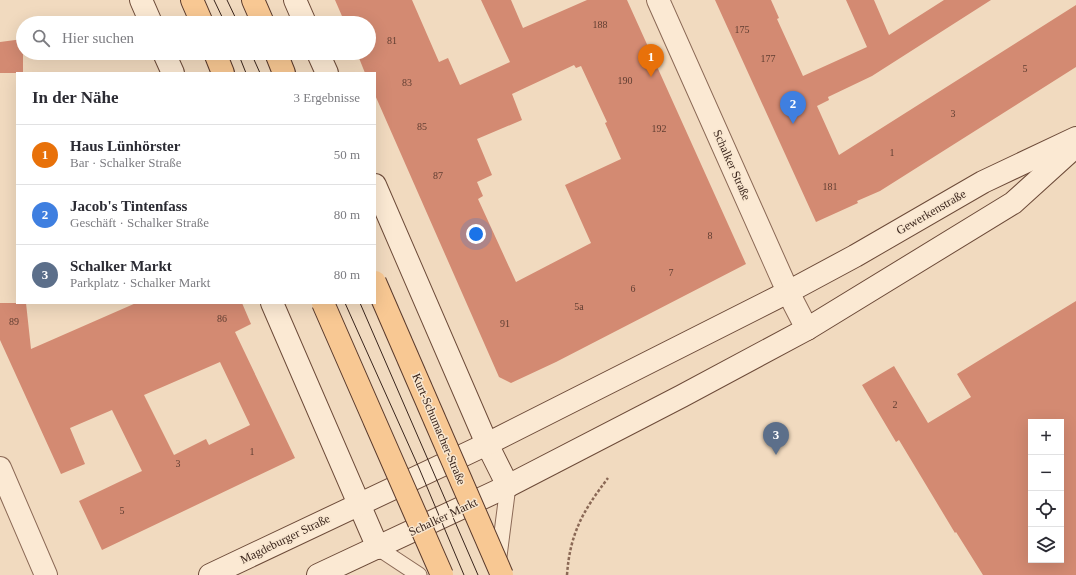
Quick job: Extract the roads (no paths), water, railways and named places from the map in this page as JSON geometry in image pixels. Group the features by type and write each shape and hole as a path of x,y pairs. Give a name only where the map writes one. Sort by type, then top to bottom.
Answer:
{"main road":[{"path":"192,0 199,16"},
{"path":"253,0 260,16"},
{"path":"218,60 223,72"},
{"path":"279,60 284,72"},
{"name":"Kurt-Schumacher-Straße","path":"376,284 502,575"},
{"path":"323,304 442,575"}],"street":[{"path":"141,0 148,16"},
{"path":"295,0 302,16"},
{"name":"Schalker Straße","path":"658,0 788,292 807,329"},
{"path":"167,60 173,72"},
{"path":"321,60 326,72"},
{"name":"Gewerkenstraße","path":"788,292 855,256 983,182 1076,138"},
{"path":"807,329 1013,203 1076,146"},
{"path":"376,187 488,444 508,486"},
{"path":"359,503 488,444 788,292"},
{"path":"272,304 378,548 318,575"},
{"name":"Schalker Markt","path":"378,548 508,486 682,396 807,329"},
{"path":"0,468 46,575"},
{"name":"Magdeburger Straße","path":"210,575 359,503"}],"lane":[{"path":"496,575 508,486"},
{"path":"378,548 419,575"}],"tram line":[{"path":"214,0 222,16"},
{"path":"227,0 235,16"},
{"path":"241,60 246,72"},
{"path":"254,60 260,72"},
{"path":"345,304 419,468 464,575"},
{"path":"360,304 478,575"}],"place":[{"name":"Haus Lünhörster","path":"651,77"},
{"name":"Jacob's Tintenfass","path":"793,124"},
{"name":"Schalker Markt","path":"776,455"}]}
